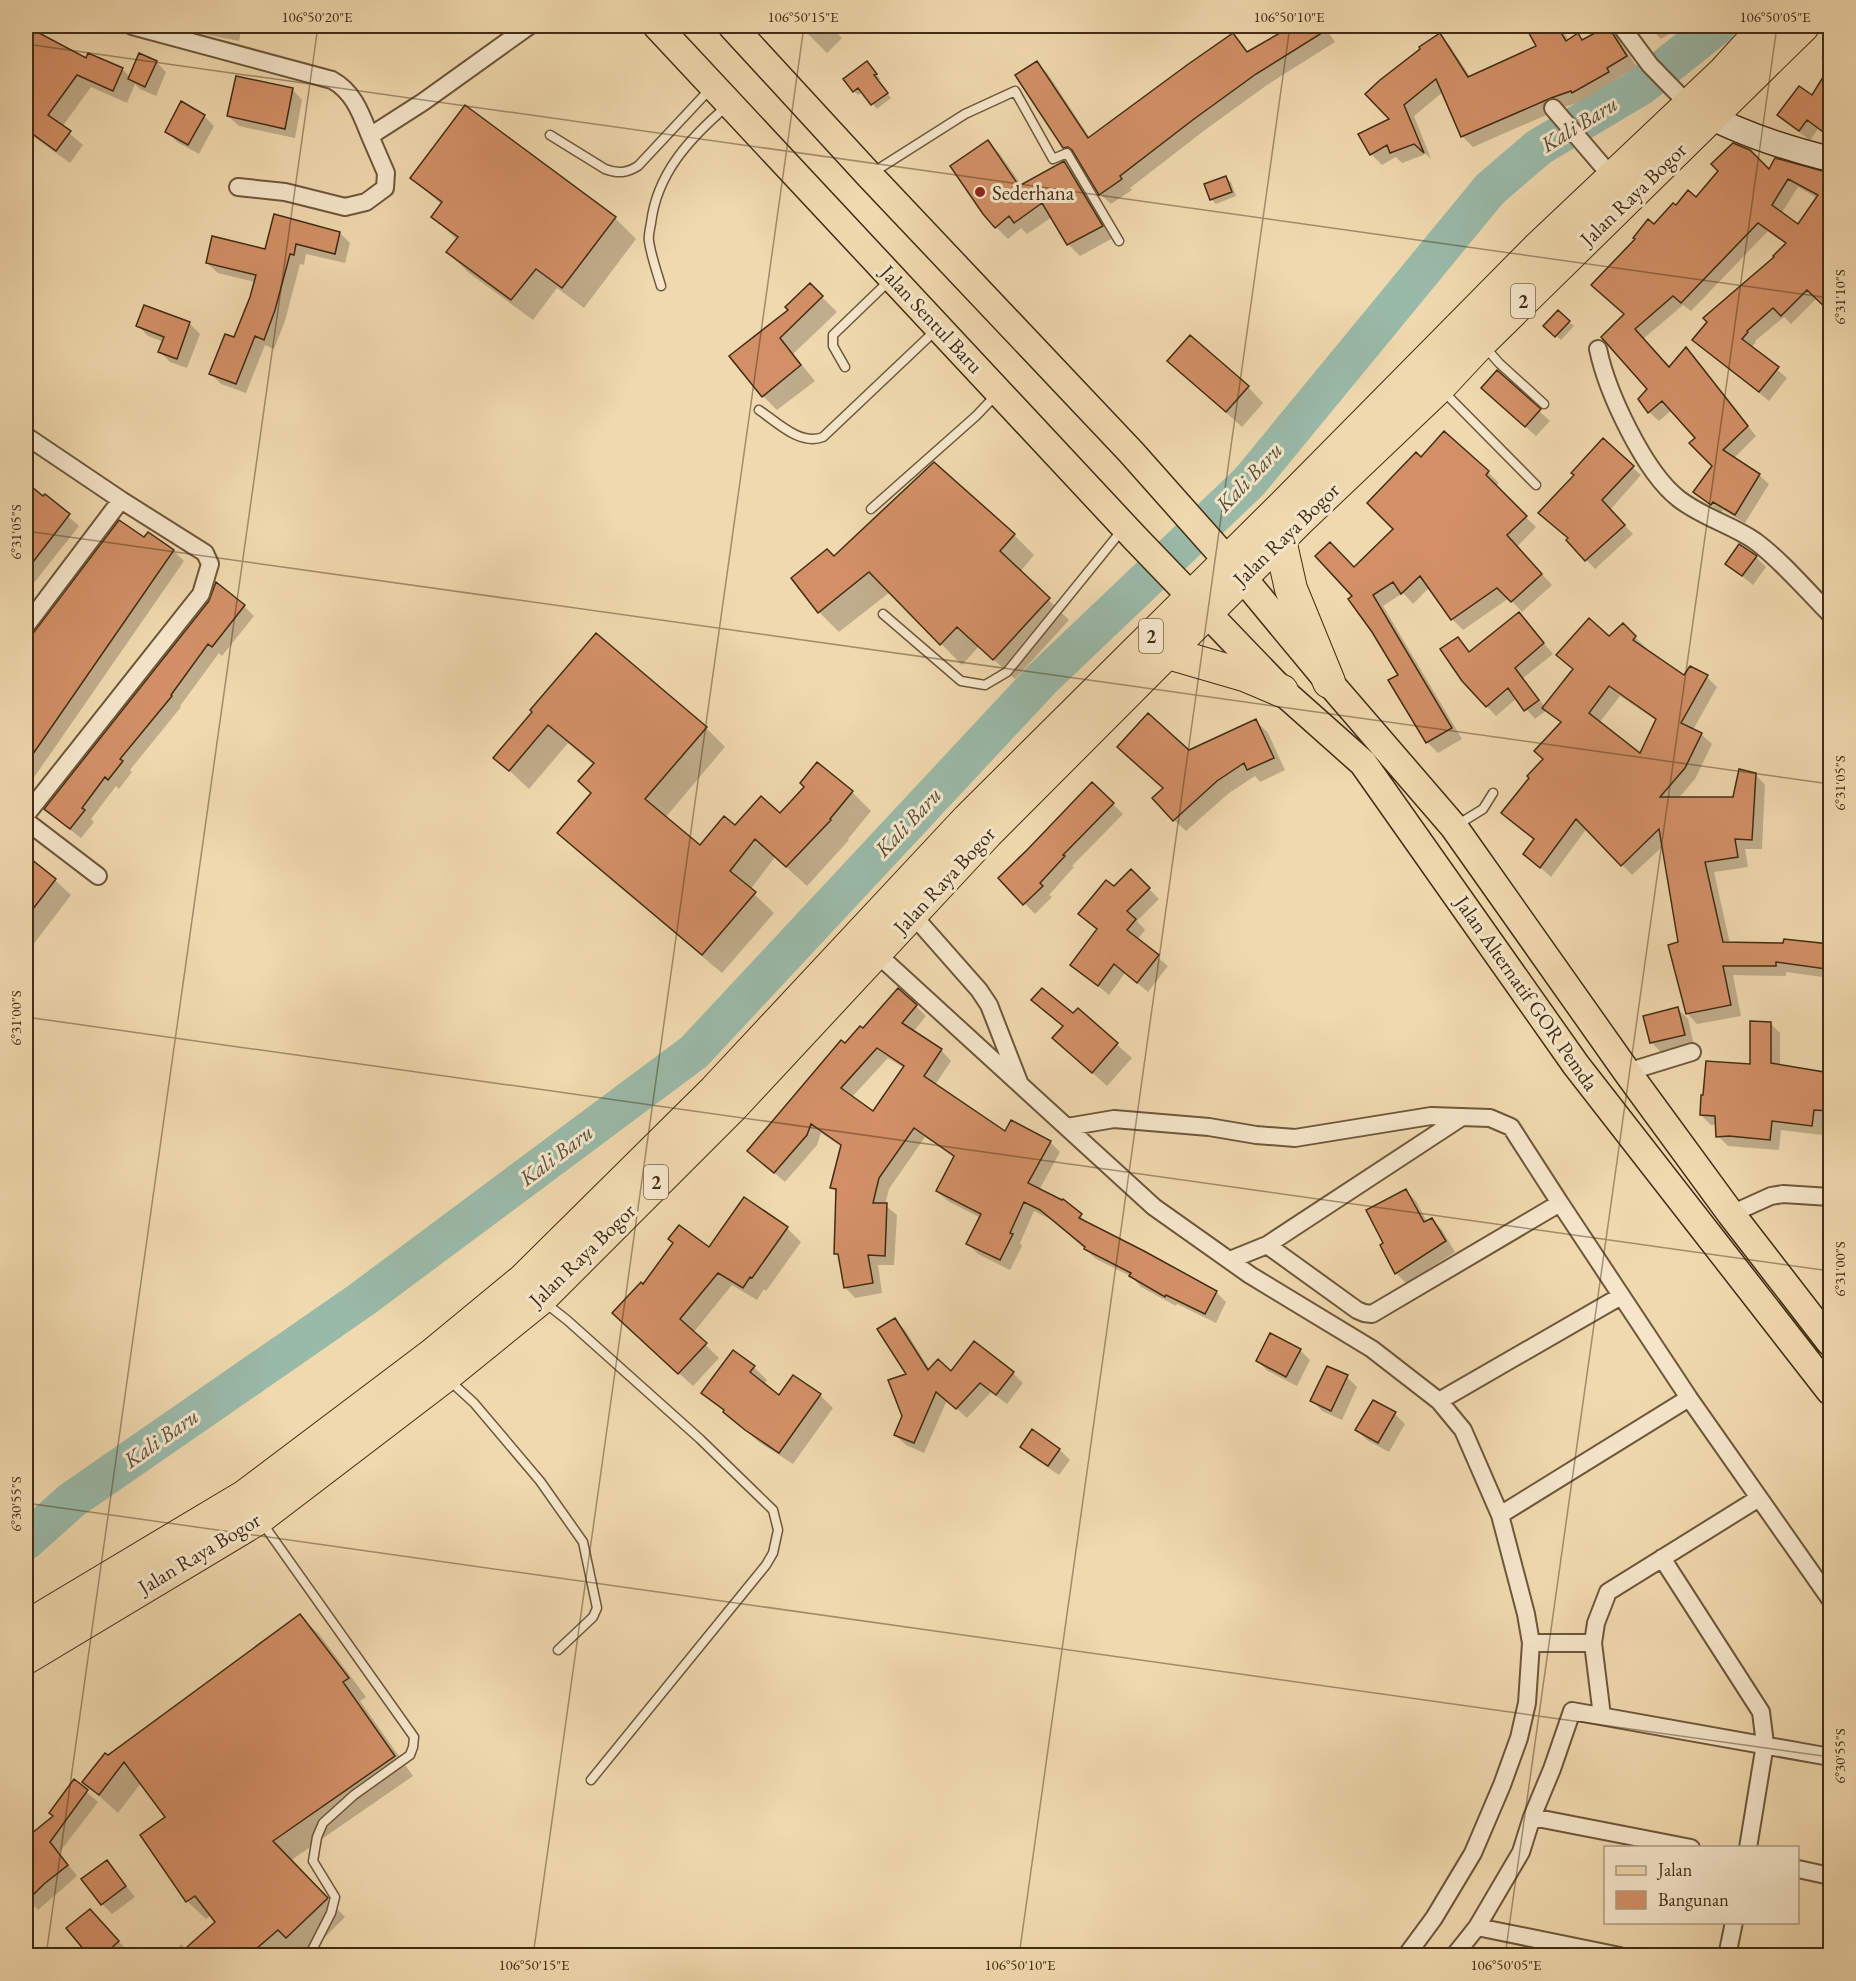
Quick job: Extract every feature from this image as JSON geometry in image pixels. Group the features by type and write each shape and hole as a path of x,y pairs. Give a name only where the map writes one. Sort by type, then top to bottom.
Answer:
{"highway":[{"name":"Jalan Raya Bogor","path":"1230,562 1280,540 1439,387 1691,104 1767,26"},
{"name":"Jalan Raya Bogor","path":"26,1659 445,1376 540,1299 732,1107 795,1022 968,819 1192,596 1230,562 1539,247 1605,169 1691,104 1803,26"},
{"path":"1280,540 1291,589 1329,682"},
{"name":"Jalan Raya Bogor","path":"26,1628 252,1507 523,1280 715,1090 876,953 987,833 1168,653 1192,596"},
{"path":"1168,653 1247,676 1281,691"}],"main road":[{"name":"Jalan Sentul Baru","path":"657,26 1192,596"},
{"path":"737,27 869,175 1131,452 1230,562"},
{"name":"Jalan Alternatif GOR Pemda","path":"1230,562 1329,682 1454,827 1627,1072 1731,1214 1830,1342"},
{"name":"Jalan Alternatif GOR Pemda","path":"1192,596 1281,691 1363,763 1576,1065 1830,1391"}],"street":[{"path":"132,26 332,80 343,86 350,93 387,179 385,188 366,202 345,207 285,192 238,187"},
{"path":"370,136 423,102 529,26"},
{"path":"1621,26 1650,65 1691,104 1762,138 1830,159"},
{"path":"1558,114 1605,169"},
{"path":"1598,349 1602,368 1632,434 1648,465 1662,484 1680,501 1754,541 1830,614"},
{"path":"26,436 205,553 210,564 201,594 26,815"},
{"path":"26,626 121,500"},
{"path":"26,821 98,876"},
{"path":"912,914 984,998 1020,1086"},
{"path":"876,953 1154,1207 1230,1260 1372,1349 1439,1401 1463,1430 1500,1515 1526,1614 1531,1643 1527,1703 1519,1738 1473,1853 1434,1918 1406,1956"},
{"path":"1627,1072 1692,1052"},
{"path":"1067,1127 1114,1119 1209,1127 1257,1135 1295,1138 1431,1116 1490,1118 1511,1127 1689,1398 1830,1599"},
{"path":"1230,1260 1267,1245 1462,1117"},
{"path":"1731,1214 1771,1196 1783,1194 1830,1197"},
{"path":"1267,1245 1357,1310 1372,1314 1560,1203"},
{"path":"1439,1401 1622,1296"},
{"path":"1500,1515 1689,1398"},
{"path":"1602,1716 1593,1643 1596,1623 1608,1592 1759,1498"},
{"path":"1662,1558 1761,1712 1766,1744 1748,1846"},
{"path":"1531,1643 1593,1643"},
{"path":"1454,1956 1477,1927 1521,1852 1572,1711 1830,1757"},
{"path":"1532,1817 1681,1846"},
{"path":"1799,1869 1830,1876"},
{"path":"1727,1956 1734,1924"},
{"path":"1477,1927 1620,1956"}],"lane":[{"path":"869,175 965,114 1015,91 1053,159 1067,153 1119,241"},
{"path":"550,135 605,169 628,172 722,95"},
{"path":"661,286 649,240 652,213 659,188 676,158 707,123 722,95"},
{"path":"844,367 833,346 833,335 893,277"},
{"path":"759,410 800,438 815,441 823,437 939,327"},
{"path":"1481,342 1499,363 1544,404"},
{"path":"1439,387 1536,485"},
{"path":"871,509 1000,392"},
{"path":"883,614 961,681 985,685 1007,672 1130,532"},
{"path":"1454,827 1483,809 1493,793"},
{"path":"540,1299 576,1328 744,1480 773,1510 778,1530 773,1553 766,1565 591,1780"},
{"path":"445,1376 474,1403 532,1473 583,1542 597,1608 593,1617 558,1650"},
{"path":"252,1507 414,1737 410,1755 354,1795 323,1823 317,1837 313,1861 335,1897 331,1913 309,1956"}],"building":[{"path":"26,26 86,58 88,53 123,68 113,91 77,75 48,115 71,131 56,151 26,129"},
{"path":"1292,26 1333,26 1256,74 1120,176 1122,179 1099,195 1072,150 1068,147 1063,148 1015,75 1037,61 1088,138 1233,33 1247,52"},
{"path":"1525,26 1557,26 1566,41 1578,33 1582,40 1608,26 1627,56 1607,68 1609,72 1572,93 1571,91 1551,98 1461,137 1436,79 1404,105 1424,153 1414,144 1390,153 1387,145 1370,155 1358,134 1389,119 1365,94 1420,49 1419,47 1440,33 1468,77 1536,46"},
{"path":"139,53 157,61 145,87 128,79"},
{"path":"867,61 877,74 874,75 888,93 871,105 858,88 853,92 843,79"},
{"path":"1830,66 1830,137 1807,120 1799,131 1777,115 1799,86 1812,95"},
{"path":"236,76 293,88 285,129 227,116"},
{"path":"181,101 205,115 188,145 165,132"},
{"path":"465,105 616,217 562,288 536,269 511,300 446,252 458,237 431,217 442,202 410,178"},
{"path":"988,140 1019,186 1064,161 1103,226 1067,245 1042,203 1014,223 1009,216 995,228 950,166"},
{"path":"1733,143 1750,150 1769,169 1775,158 1830,173 1830,312 1807,290 1781,316 1773,308 1747,331 1742,339 1779,367 1759,392 1692,340 1707,322 1703,318 1774,257 1786,243 1758,223 1681,303 1673,296 1635,329 1669,367 1686,347 1748,426 1723,450 1760,474 1735,515 1713,502 1711,505 1693,492 1712,466 1689,443 1695,438 1662,401 1648,413 1638,399 1647,389 1601,337 1624,314 1591,285 1635,239 1633,238 1648,219 1654,224 1673,203 1676,205 1688,190 1696,197 1718,171 1711,164","holes":["1788,179 1818,195 1798,224 1772,205"]},
{"path":"1226,176 1232,192 1210,200 1204,184"},
{"path":"274,214 340,232 335,254 296,244 294,255 290,254 275,310 264,340 255,336 236,384 209,374 225,334 234,337 256,275 206,263 212,236 265,249"},
{"path":"810,283 823,296 780,338 801,365 762,397 729,356 788,310 785,307"},
{"path":"144,305 190,322 177,359 158,352 164,337 136,326"},
{"path":"1558,310 1570,321 1555,337 1543,326"},
{"path":"1190,335 1249,386 1226,412 1167,361"},
{"path":"1497,370 1541,409 1525,427 1481,388"},
{"path":"1444,431 1489,471 1486,475 1527,516 1507,535 1542,574 1511,602 1497,588 1451,620 1420,576 1401,594 1393,582 1373,595 1452,728 1426,743 1388,680 1398,675 1372,632 1348,599 1352,596 1315,556 1330,542 1354,567 1393,529 1367,503 1416,452 1421,457"},
{"path":"1603,438 1634,466 1602,500 1625,525 1585,561 1566,540 1568,538 1538,513 1574,475 1571,473"},
{"path":"934,462 1015,534 1000,551 1050,598 993,660 957,627 940,645 869,572 818,613 791,578 827,549 834,556"},
{"path":"26,482 70,514 26,571"},
{"path":"119,520 144,537 148,532 174,550 26,764 26,640"},
{"path":"1739,544 1757,556 1742,576 1725,564"},
{"path":"216,582 245,605 212,647 208,644 172,696 120,759 123,761 108,780 105,777 82,808 85,810 70,829 44,809 209,601"},
{"path":"1519,612 1544,643 1515,668 1539,700 1524,711 1508,688 1486,707 1462,681 1440,649 1458,637 1469,652"},
{"path":"1589,618 1609,636 1623,623 1636,636 1633,640 1684,675 1690,666 1708,675 1681,723 1702,733 1685,768 1660,797 1733,797 1739,769 1756,773 1752,840 1735,839 1738,857 1705,862 1723,942 1783,943 1784,939 1830,944 1826,969 1776,962 1776,966 1723,966 1731,1005 1686,1014 1668,945 1678,942 1659,829 1621,866 1576,819 1540,868 1523,854 1534,839 1501,813 1529,778 1527,776 1543,759 1534,751 1561,722 1542,708 1573,669 1556,655","holes":["1609,686 1656,719 1640,753 1589,713"]},
{"path":"596,633 707,727 645,799 700,845 724,816 735,825 761,796 780,813 804,787 800,783 817,762 853,791 831,820 786,867 755,839 730,871 756,892 702,955 557,833 591,793 578,781 594,763 548,725 509,771 493,758 532,712 530,710"},
{"path":"1148,713 1189,750 1256,719 1274,758 1247,770 1244,763 1217,781 1173,821 1152,798 1163,788 1117,747"},
{"path":"1092,782 1114,803 1063,855 1065,856 1040,883 1043,886 1023,905 998,878"},
{"path":"26,855 56,879 26,918"},
{"path":"1131,869 1150,888 1127,911 1136,919 1127,930 1159,955 1137,983 1114,964 1098,986 1070,965 1097,929 1078,914 1106,880 1114,886"},
{"path":"898,988 917,1005 902,1023 942,1049 924,1076 1005,1131 1011,1120 1051,1141 1028,1183 1063,1199 1082,1214 1079,1218 1217,1291 1205,1314 1166,1295 1165,1297 1129,1276 1131,1273 1084,1249 1085,1247 1040,1210 1024,1202 1010,1233 1013,1234 1000,1260 966,1244 981,1214 936,1191 954,1156 914,1128 879,1178 873,1203 887,1203 885,1256 868,1255 873,1283 844,1288 838,1254 834,1254 836,1189 830,1188 841,1145 811,1124 807,1135 774,1173 747,1151 841,1040 845,1043 860,1026 863,1028","holes":["877,1048 904,1066 873,1111 841,1088"]},
{"path":"1042,988 1073,1013 1078,1008 1118,1043 1092,1073 1052,1038 1063,1026 1031,1000"},
{"path":"1678,1007 1685,1035 1650,1043 1643,1016"},
{"path":"1750,1021 1771,1022 1771,1063 1830,1073 1830,1111 1814,1110 1812,1126 1772,1121 1770,1140 1716,1137 1715,1116 1700,1115 1706,1061 1750,1064"},
{"path":"1406,1189 1424,1222 1432,1218 1446,1241 1395,1274 1380,1245 1383,1243 1366,1210"},
{"path":"744,1197 788,1227 743,1288 718,1273 680,1319 707,1343 678,1374 612,1313 641,1282 643,1284 673,1243 668,1239 679,1225 709,1247"},
{"path":"895,1318 928,1370 938,1359 951,1371 974,1341 1014,1372 996,1395 980,1383 956,1409 936,1392 914,1443 894,1435 902,1416 888,1380 906,1374 877,1329"},
{"path":"1270,1333 1301,1349 1286,1377 1256,1361"},
{"path":"733,1350 755,1366 750,1372 779,1395 793,1375 821,1394 779,1453 745,1430 701,1393"},
{"path":"1327,1366 1348,1375 1331,1411 1310,1401"},
{"path":"1373,1400 1396,1412 1378,1443 1355,1430"},
{"path":"1032,1429 1060,1449 1048,1466 1020,1447"},
{"path":"300,1614 349,1678 343,1682 395,1756 273,1841 328,1898 286,1938 278,1930 248,1956 177,1956 215,1922 195,1896 186,1902 140,1835 165,1817 124,1762 99,1795 82,1782 105,1753 108,1755"},
{"path":"74,1779 88,1790 50,1842 68,1865 26,1902 26,1863 30,1869 32,1868 26,1860 26,1838 53,1816 49,1813"},
{"path":"107,1860 126,1886 101,1905 81,1879"},
{"path":"90,1909 119,1941 103,1956 89,1956 66,1928"}],"waterway":[{"name":"Kali Baru","path":"26,1541 72,1500 361,1300 694,1052 1042,679 1249,482 1490,189 1539,147 1640,87 1717,26"}],"place":[{"name":"Sederhana","path":"980,192"}]}
